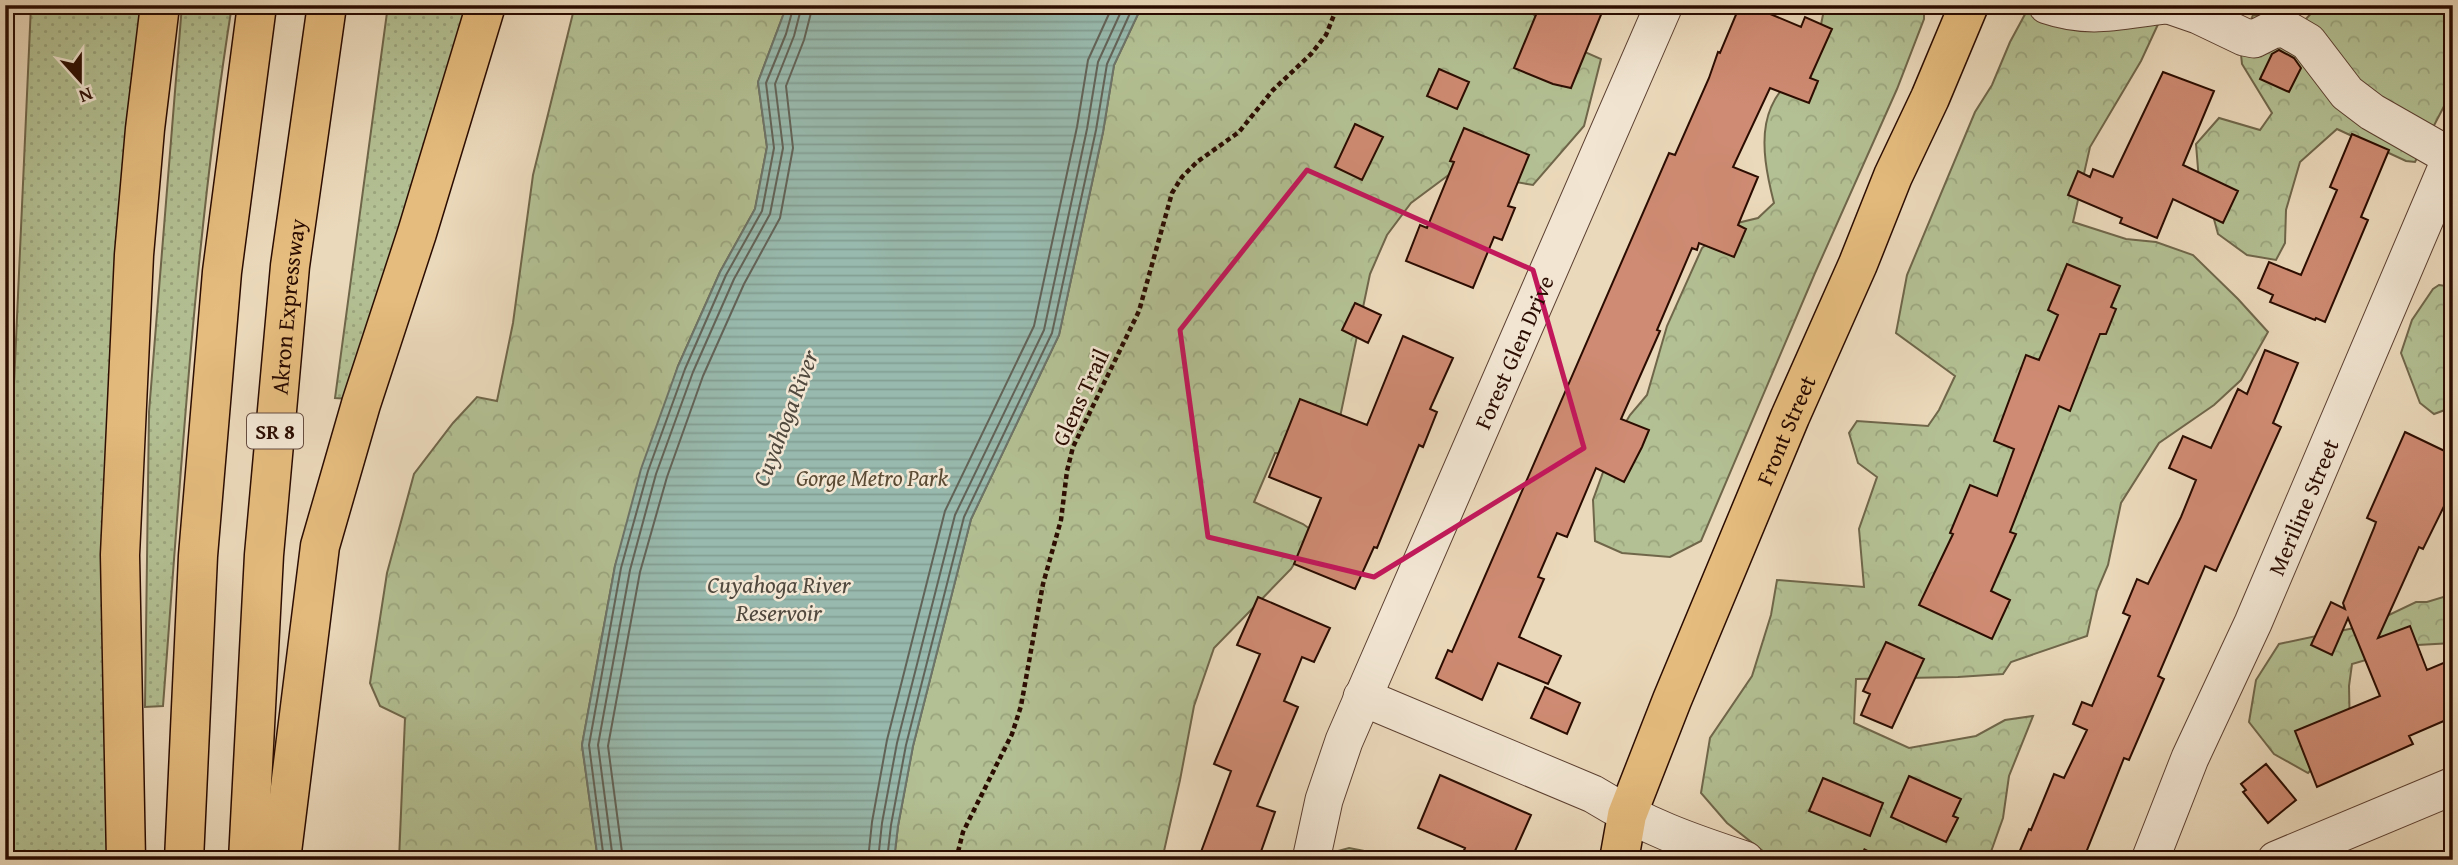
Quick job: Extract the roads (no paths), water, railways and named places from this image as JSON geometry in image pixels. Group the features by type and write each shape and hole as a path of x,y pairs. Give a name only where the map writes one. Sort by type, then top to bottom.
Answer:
{"main road":[{"path":"126,860 120,555 134,255 160,5"},
{"path":"184,860 198,556 220,285 257,5"},
{"name":"Akron Expressway","path":"248,860 264,555 290,267 327,5"},
{"path":"282,860 320,546 361,404 417,233 486,5"},
{"name":"Front Street","path":"1619,860 1627,815 1672,700 1790,417 1969,5"}],"street":[{"name":"Forest Glen Drive","path":"1311,860 1324,800 1344,740 1664,5"},
{"path":"2047,5 2070,13 2087,14 2167,5 2199,15 2244,37 2255,39 2272,30 2284,28 2308,42 2347,93 2364,106 2452,155"},
{"name":"Meriline Street","path":"2150,860 2190,758 2253,623 2452,155"},
{"path":"1363,697 1593,793 1676,848 1745,860"},
{"path":"2276,860 2453,786"}],"water":[{"name":"Cuyahoga River Reservoir","path":"787,5 1146,5 1138,14 1114,65 1103,132 1059,335 971,519 913,746 894,860 598,860 582,745 615,566 641,469 678,366 720,272 755,209 767,147 758,82"}],"railway":[{"path":"5,31 6,5"}],"water label":[{"name":"Cuyahoga River","path":"785,418"}],"park label":[{"name":"Gorge Metro Park","path":"872,477"}]}
